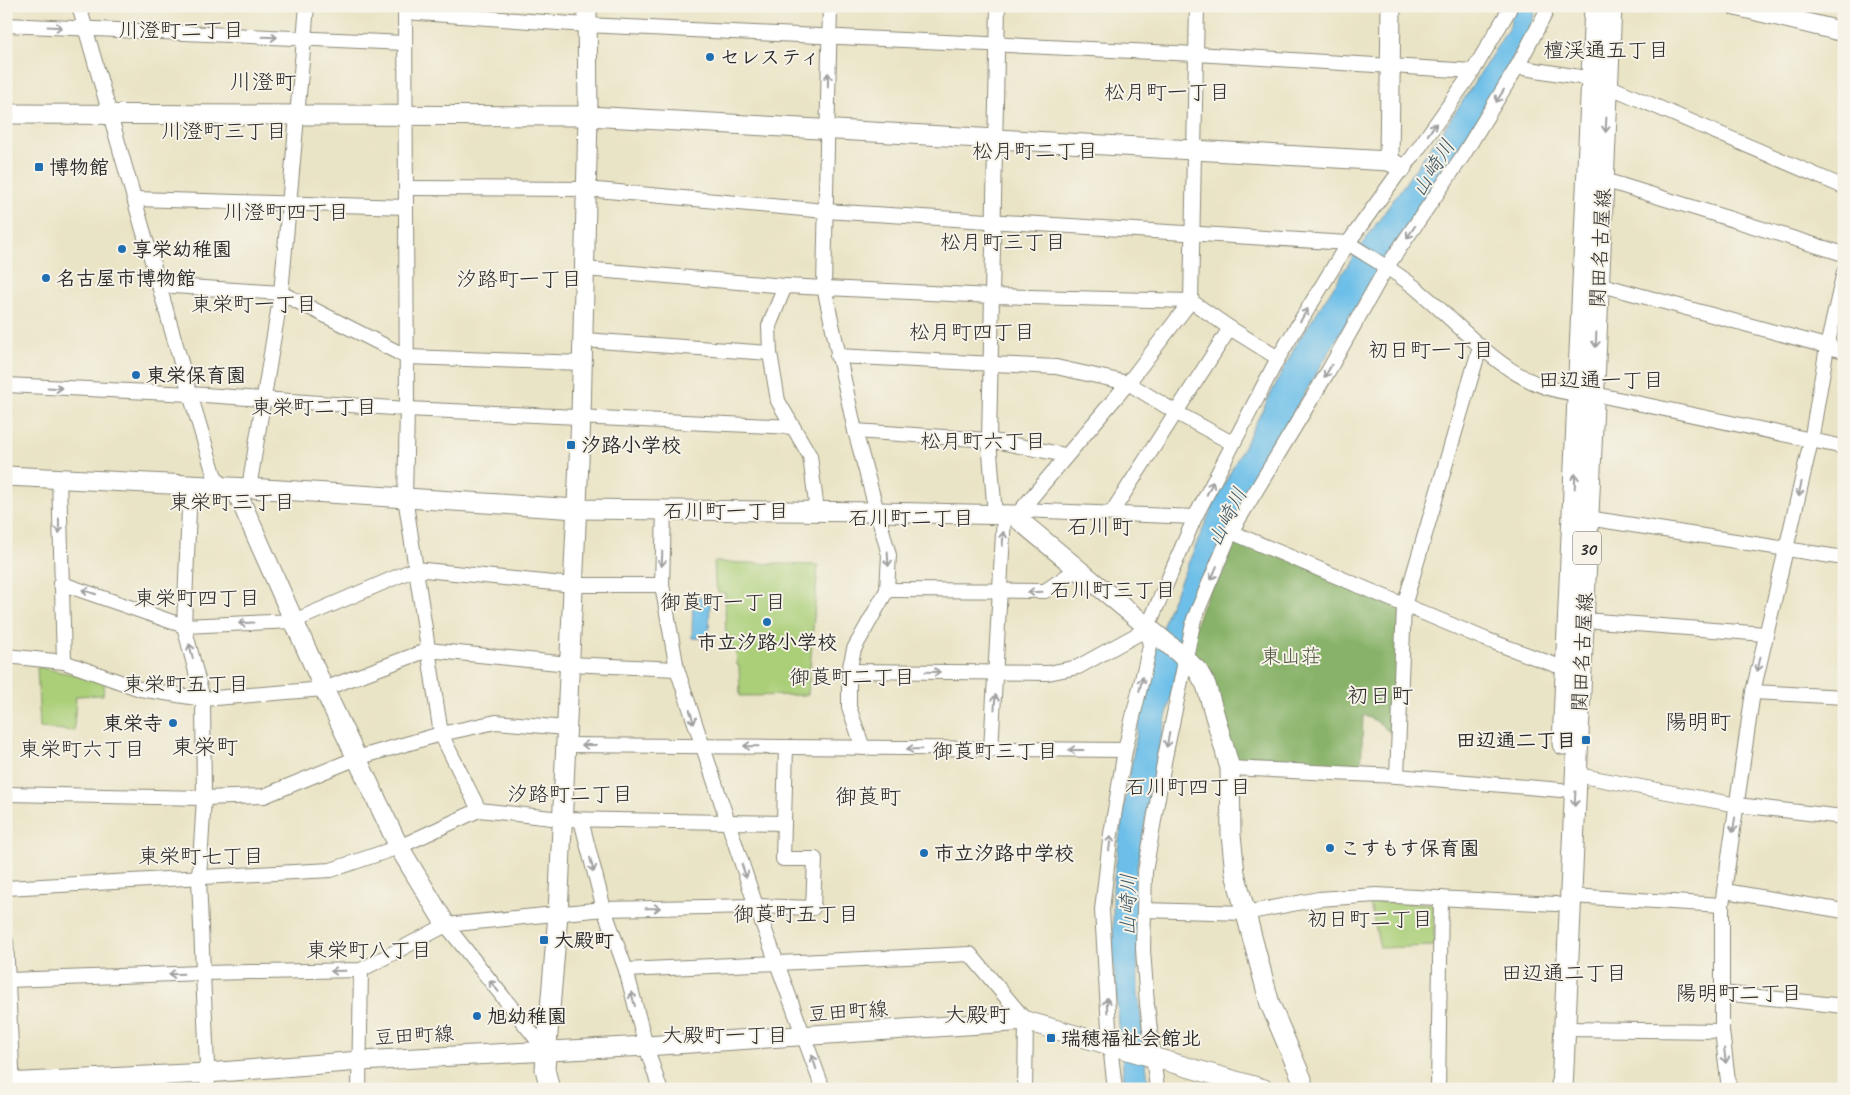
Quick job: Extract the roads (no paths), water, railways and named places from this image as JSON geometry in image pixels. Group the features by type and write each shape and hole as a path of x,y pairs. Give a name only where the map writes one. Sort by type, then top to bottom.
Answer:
{"main road":[{"name":"関田名古屋線","path":"1591,282 1604,180 1595,6"},
{"name":"関田名古屋線","path":"1562,1089 1565,1029 1561,790 1574,666 1600,82 1611,6"},
{"name":"関田名古屋線","path":"1548,1089 1577,775 1574,666 1584,620 1581,516"}],"street":[{"path":"79,6 214,474 235,487 324,689 399,847 446,925 546,1051"},
{"path":"235,487 263,399 281,293 307,6"},
{"path":"830,6 824,287 837,356 855,431 889,555 887,590 854,649 849,671 849,707 863,748"},
{"path":"991,750 1001,593 1009,514 988,440 998,6"},
{"path":"1009,514 1066,455 1128,383 1191,301 1197,6"},
{"path":"1115,1089 1102,910 1110,840 1125,750 1153,633 1195,517 1232,443 1278,358 1352,246 1395,164 1390,66 1392,6"},
{"path":"6,114 588,116 827,128 1395,164 1411,159 1473,71 1509,10 1509,6"},
{"path":"1156,1089 1151,1056 1146,986 1145,872 1182,656 1194,619 1231,532 1326,375 1385,267 1462,157 1517,67 1545,14 1545,6"},
{"path":"1747,7 1844,32"},
{"path":"479,810 441,734 405,497 407,357 405,9 587,16 829,35 1196,54 1473,71"},
{"path":"550,1089 545,1069 558,914 561,820 582,418 588,116 587,16"},
{"path":"6,25 405,43"},
{"path":"1517,67 1600,82 1844,187"},
{"path":"1604,180 1844,254"},
{"path":"406,188 586,189 825,211 1352,246 1418,289 1480,347 1514,373 1541,386 1844,447"},
{"path":"135,199 406,207"},
{"path":"585,269 785,286 992,296 1191,301 1278,358"},
{"path":"1729,1089 1722,1031 1724,898 1737,805 1753,692 1810,441 1827,347 1844,272"},
{"path":"1591,282 1844,351"},
{"path":"158,285 281,293 407,357 583,364"},
{"path":"785,286 770,320 770,353 778,400 810,456 817,511"},
{"path":"1112,512 1230,328"},
{"path":"584,340 770,353"},
{"path":"1397,776 1404,606 1480,347"},
{"path":"837,356 1056,367 1128,383 1232,443"},
{"path":"6,385 190,394 407,409 793,427"},
{"path":"855,431 988,440 1066,455"},
{"path":"6,476 59,477 190,486 235,487 577,509 1009,514 1112,512 1195,517"},
{"path":"59,477 60,583 64,662"},
{"path":"190,486 184,626 203,699 204,798 199,879 207,1081"},
{"path":"664,510 662,585 676,669 756,906 806,1036 823,1089"},
{"path":"1009,514 1182,656 1198,671 1206,685 1230,768 1232,835 1236,873 1245,914 1270,1004 1302,1079 1302,1089"},
{"path":"1581,516 1844,558"},
{"path":"1231,532 1493,642 1555,665 1574,666"},
{"path":"60,583 184,626 294,621 415,569 573,585 662,585"},
{"path":"887,590 1001,593 1045,591 1076,569"},
{"path":"1584,620 1765,634"},
{"path":"849,671 997,674 1048,673 1078,667 1153,633"},
{"path":"6,656 64,662 140,689 203,699 324,689 428,650 569,664 676,669"},
{"path":"1753,692 1844,697"},
{"path":"6,794 204,798 264,796 357,758 441,734 496,722 566,736 702,746 1125,750"},
{"path":"8,980 202,973 361,970 446,925 604,909 756,906 813,908 815,859 783,859 786,747"},
{"path":"1230,768 1397,776 1561,790"},
{"path":"1577,775 1737,805 1844,817"},
{"path":"6,888 199,879 331,870 399,847 479,810 561,820 784,823"},
{"path":"581,820 604,909 626,970 646,1046 660,1089"},
{"path":"1144,910 1245,914 1319,899 1376,895 1564,900 1724,898 1844,912"},
{"path":"1438,1089 1441,898"},
{"path":"6,941 10,1085"},
{"path":"626,970 970,954 1026,1021 1025,1089"},
{"path":"359,1089 361,970"},
{"path":"1722,993 1844,1006"},
{"name":"豆田町線","path":"10,1085 207,1081 360,1061 646,1046 1026,1021 1264,1089"},
{"path":"1565,1029 1722,1031"}],"water":[{"name":"山崎川","path":"1513,6 1536,6 1534,20 1480,116 1379,268 1274,445 1215,554 1186,637 1160,742 1137,867 1138,992 1149,1089 1125,1089 1113,961 1113,886 1123,811 1144,694 1166,615 1212,508 1297,343 1353,257 1459,107 1510,26"},
{"path":"693,597 710,598 709,639 692,638"}],"place":[{"name":"セレスティ","path":"710,57"},
{"name":"博物館","path":"39,167"},
{"name":"享栄幼稚園","path":"122,249"},
{"name":"名古屋市博物館","path":"46,278"},
{"name":"東栄保育園","path":"136,375"},
{"name":"汐路小学校","path":"571,445"},
{"name":"市立汐路小学校","path":"767,622"},
{"name":"東栄寺","path":"173,723"},
{"name":"田辺通二丁目","path":"1586,740"},
{"name":"こすもす保育園","path":"1330,848"},
{"name":"市立汐路中学校","path":"924,853"},
{"name":"大殿町","path":"544,940"},
{"name":"旭幼稚園","path":"477,1016"},
{"name":"瑞穂福祉会館北","path":"1051,1038"}],"district":[{"name":"川澄町二丁目","path":"181,30"},
{"name":"檀渓通五丁目","path":"1606,50"},
{"name":"川澄町","path":"263,81"},
{"name":"松月町一丁目","path":"1167,92"},
{"name":"川澄町三丁目","path":"224,131"},
{"name":"松月町二丁目","path":"1035,151"},
{"name":"川澄町四丁目","path":"286,212"},
{"name":"松月町三丁目","path":"1003,242"},
{"name":"汐路町一丁目","path":"519,279"},
{"name":"東栄町一丁目","path":"254,304"},
{"name":"松月町四丁目","path":"972,332"},
{"name":"初日町一丁目","path":"1431,350"},
{"name":"田辺通一丁目","path":"1601,380"},
{"name":"東栄町二丁目","path":"314,407"},
{"name":"松月町六丁目","path":"983,441"},
{"name":"東栄町三丁目","path":"232,502"},
{"name":"石川町一丁目","path":"726,511"},
{"name":"石川町二丁目","path":"911,518"},
{"name":"石川町","path":"1100,526"},
{"name":"石川町三丁目","path":"1113,590"},
{"name":"東栄町四丁目","path":"197,598"},
{"name":"御莨町一丁目","path":"723,602"},
{"name":"御莨町二丁目","path":"852,677"},
{"name":"東栄町五丁目","path":"186,684"},
{"name":"初日町","path":"1380,695"},
{"name":"陽明町","path":"1698,721"},
{"name":"東栄町","path":"205,746"},
{"name":"東栄町六丁目","path":"82,749"},
{"name":"御莨町三丁目","path":"995,751"},
{"name":"石川町四丁目","path":"1188,787"},
{"name":"汐路町二丁目","path":"570,794"},
{"name":"御莨町","path":"868,796"},
{"name":"東栄町七丁目","path":"201,856"},
{"name":"御莨町五丁目","path":"796,914"},
{"name":"初日町二丁目","path":"1370,919"},
{"name":"東栄町八丁目","path":"369,950"},
{"name":"田辺通二丁目","path":"1564,973"},
{"name":"陽明町二丁目","path":"1739,993"},
{"name":"大殿町","path":"977,1014"},
{"name":"大殿町一丁目","path":"725,1035"}],"park label":[{"name":"東山荘","path":"1291,656"}]}
